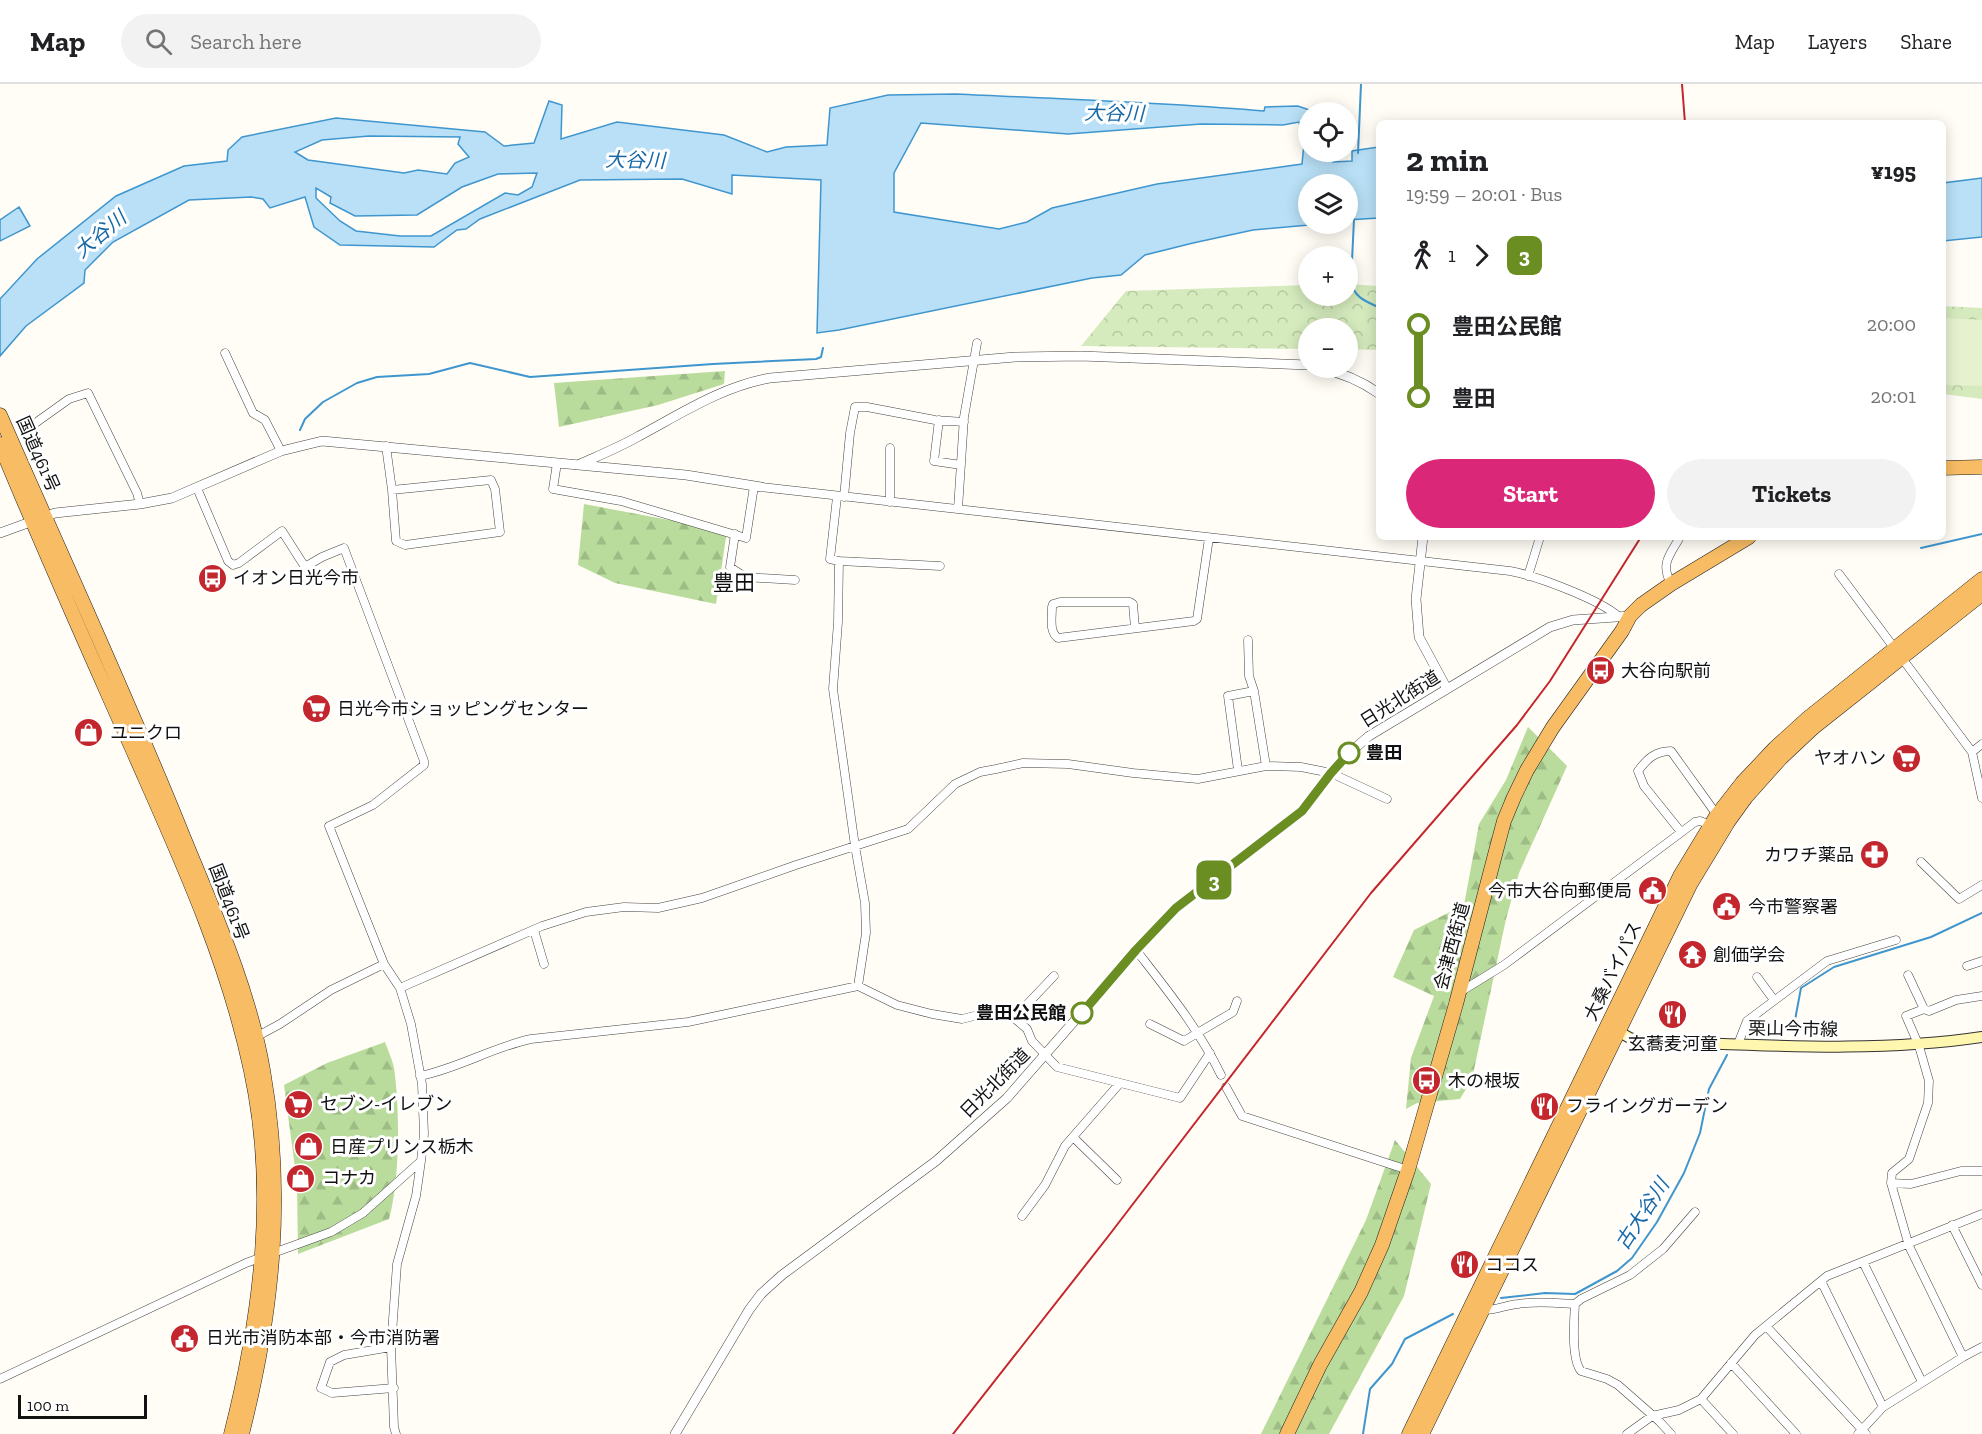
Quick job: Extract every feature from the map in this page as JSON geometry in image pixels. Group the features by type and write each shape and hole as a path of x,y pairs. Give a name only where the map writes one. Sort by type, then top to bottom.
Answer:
{"highway":[{"name":"国道461号","path":"1,417 169,802 210,903 240,980 250,1040"},
{"name":"国道461号","path":"0,444 158,806 263,1069 272,1145 274,1189 264,1331 242,1434"},
{"path":"1946,468 1982,467"},
{"name":"会津西街道","path":"1287,1434 1320,1365 1373,1268 1408,1170 1499,841 1514,797 1527,770 1553,727 1622,631 1624,616 1671,584 1744,540"},
{"name":"大桑バイパス","path":"1696,862 1746,797 1781,758 1982,579"},
{"name":"大桑バイパス","path":"1409,1434 1477,1308 1696,862 1714,820 1742,783 1775,747 1808,718 1982,594"},
{"name":"国道461号","path":"231,1434 268,1256"},
{"name":"大桑バイパス","path":"1422,1434 1477,1308"}],"main road":[{"name":"栗山今市線","path":"1613,1029 1640,1041 1864,1047 1919,1046 1982,1037"}],"street":[{"path":"958,509 964,422 977,344"},
{"path":"225,353 253,413 266,420 281,451"},
{"path":"578,465 638,437 699,403 752,381 828,372 1015,357 1298,365"},
{"path":"1352,378 1376,392"},
{"path":"34,424 69,399 88,393 137,493 140,504"},
{"path":"940,566 830,559 850,433 855,407 964,422"},
{"path":"939,420 934,461 961,465"},
{"path":"0,533 46,516 65,512 172,498 281,451 322,441 686,475 757,487 840,497 1510,571 1600,603 1624,616"},
{"path":"386,446 396,541 405,545 500,532 495,489 491,480 392,490"},
{"path":"890,448 890,502"},
{"path":"557,464 553,489 621,501 746,538 757,487"},
{"path":"197,488 228,561 233,565 282,531 305,567 321,557 344,548 424,760 424,765 373,805 329,826 384,964 400,987 411,1024 420,1076 424,1134 421,1161 416,1196 397,1264 392,1347 396,1434"},
{"path":"735,534 730,567 745,577 795,580"},
{"path":"1135,628 1133,604 1130,602 1060,602 1053,604 1052,607 1052,630 1058,638 1194,621 1197,619 1209,538"},
{"path":"1423,540 1416,599 1419,637 1447,689"},
{"path":"1528,576 1539,540"},
{"path":"1671,584 1665,573 1665,563 1678,540"},
{"path":"839,561 838,621 833,689 866,918 858,986"},
{"path":"1839,574 1972,752 1982,798"},
{"name":"日光北街道","path":"675,1434 732,1337 761,1294 782,1275 936,1161 1007,1098 1046,1056 1136,950 1176,908 1302,811 1346,756 1369,736 1550,627 1573,620 1624,616"},
{"path":"1248,640 1249,676 1254,691 1266,766"},
{"path":"1238,770 1228,696 1254,691"},
{"path":"1972,752 1982,744"},
{"path":"1681,832 1644,786 1638,771 1660,751 1671,751 1714,820"},
{"path":"400,987 534,930 586,912 624,907 658,908 702,898 908,829 955,784 980,772 1023,763 1068,764 1133,774 1198,779 1266,766 1301,767 1331,773 1387,799"},
{"path":"1459,992 1503,965 1695,822 1714,820"},
{"path":"1921,861 1959,899 1982,885"},
{"path":"534,930 544,964"},
{"path":"1738,1044 1747,1022 1827,961 1896,940"},
{"path":"1136,950 1182,1009 1221,1075"},
{"path":"1966,966 1982,961"},
{"path":"250,1040 280,1024 331,990 384,964"},
{"path":"1908,975 1924,1009"},
{"path":"1014,1017 1054,976"},
{"path":"1757,977 1774,1000"},
{"path":"420,1076 440,1072 515,1042 688,1022 858,986 897,1005 932,1014 962,1019 982,1014 1014,1017 1027,1029 1032,1041 1057,1067 1180,1098 1210,1053"},
{"path":"1963,1357 1909,1244 1892,1183 1892,1173 1909,1159 1928,1103 1929,1081 1919,1046 1906,1016 1924,1009 1929,1011 1956,1000 1982,996"},
{"path":"1150,1024 1184,1041 1233,1012 1237,1001"},
{"path":"1022,1216 1045,1185 1065,1146 1120,1083"},
{"path":"1226,1087 1242,1116 1408,1170"},
{"path":"1073,1137 1117,1180"},
{"path":"0,1379 218,1276 331,1232 363,1213 421,1161"},
{"path":"1892,1183 1911,1185 1961,1172 1982,1171"},
{"path":"1477,1308 1496,1310 1516,1304 1575,1304 1630,1275 1663,1249 1695,1212"},
{"path":"1627,1434 1653,1416 1679,1410 1701,1399 1755,1335 1827,1276 1982,1214"},
{"path":"1952,1225 1982,1285"},
{"path":"1863,1262 1922,1382"},
{"path":"1821,1281 1883,1407"},
{"path":"1575,1304 1575,1348 1578,1367 1581,1371 1607,1378 1618,1385 1671,1434"},
{"path":"1766,1326 1862,1433 1883,1407 1982,1347"},
{"path":"392,1347 344,1355 330,1362 321,1388 332,1393 394,1388"},
{"path":"1731,1363 1796,1434"},
{"path":"1701,1399 1732,1434"}],"green space":[{"path":"1298,285 1298,306 1358,306 1358,285 1376,286 1376,350 1358,349 1358,318 1298,318 1298,349 1081,346 1126,291"},
{"path":"1946,306 1982,308 1982,399 1946,394"},
{"path":"1946,318 1982,320 1982,386 1946,385"},
{"path":"725,371 724,384 658,405 559,427 554,383"},
{"path":"584,504 727,531 716,604 615,583 578,565"},
{"path":"1528,727 1567,766 1519,873 1506,919 1472,1079 1460,1099 1417,1103 1406,1109 1411,1058 1434,996 1393,977 1414,930 1464,905 1479,824 1506,780"},
{"path":"385,1042 394,1068 398,1124 397,1165 389,1219 298,1254 297,1183 284,1085 327,1063"},
{"path":"1395,1140 1431,1184 1404,1296 1329,1434 1261,1434 1366,1220"}],"water":[{"name":"大谷川","path":"956,94 1264,111 1265,107 1298,106 1298,122 1283,125 1201,124 1068,134 921,123 894,173 894,212 999,229 1027,222 1052,208 1157,184 1302,164 1302,162 1358,162 1358,150 1376,147 1376,218 1358,219 1358,174 1298,174 1298,226 1253,230 1145,255 1121,275 1092,278 817,333 821,180 732,175 732,194 682,179 580,180 480,219 466,229 457,230 434,247 340,245 314,227 305,197 270,208 263,199 251,197 189,200 113,242 85,270 84,283 26,326 0,356 0,299 37,259 116,196 184,166 227,161 228,150 242,137 336,118 485,132 504,146 534,143 549,101 562,105 561,139 617,122 724,135 767,152 786,147 827,145 830,108 888,95","holes":["369,136 460,137 458,144 469,157 455,163 447,174 418,170 404,173 308,160 295,152 322,140","537,173 532,187 518,195 505,193 431,236 400,236 356,231 340,221 316,198 316,188 331,197 330,203 355,216 417,215 462,187 498,174"]},
{"path":"1982,178 1982,237 1946,241 1946,183"},
{"path":"19,207 30,226 0,241 0,220"}],"waterway":[{"path":"1358,153 1361,84"},
{"path":"1353,234 1352,287 1357,295 1376,306"},
{"path":"300,430 305,419 323,402 357,383 377,377 429,374 470,363 530,377 816,359 821,357 823,348"},
{"path":"1921,548 1982,534"},
{"name":"古大谷川","path":"1767,1033 1795,1020 1801,988 1834,967 1931,937 1982,913"},
{"name":"古大谷川","path":"1501,1298 1545,1293 1575,1294 1617,1271 1632,1258 1657,1222 1684,1173 1700,1133 1709,1089 1727,1055"},
{"name":"古大谷川","path":"1363,1434 1370,1389 1392,1364 1405,1339 1453,1314"}],"railway":[{"path":"1682,84 1685,120"},
{"path":"953,1434 1110,1234 1371,893 1517,725 1550,681 1639,540"}],"bus line":[{"name":"3","path":"1082,1013 1160,923 1176,908 1302,811 1349,753"}],"place":[{"name":"イオン日光今市","path":"212,578"},
{"name":"大谷向駅前","path":"1600,671"},
{"name":"日光今市ショッピングセンター","path":"316,709"},
{"name":"ユニクロ","path":"89,733"},
{"name":"豊田","path":"1349,753"},
{"name":"ヤオハン","path":"1907,758"},
{"name":"カワチ薬品","path":"1875,855"},
{"name":"今市大谷向郵便局","path":"1653,891"},
{"name":"今市警察署","path":"1727,907"},
{"name":"創価学会","path":"1692,955"},
{"name":"豊田公民館","path":"1082,1013"},
{"name":"玄蕎麦河童","path":"1673,1015"},
{"name":"木の根坂","path":"1427,1081"},
{"name":"セブン-イレブン","path":"299,1104"},
{"name":"フライングガーデン","path":"1545,1106"},
{"name":"日産プリンス栃木","path":"309,1147"},
{"name":"コナカ","path":"301,1178"},
{"name":"ココス","path":"1464,1265"},
{"name":"日光市消防本部・今市消防署","path":"185,1338"}],"district":[{"name":"豊田","path":"734,582"}]}
